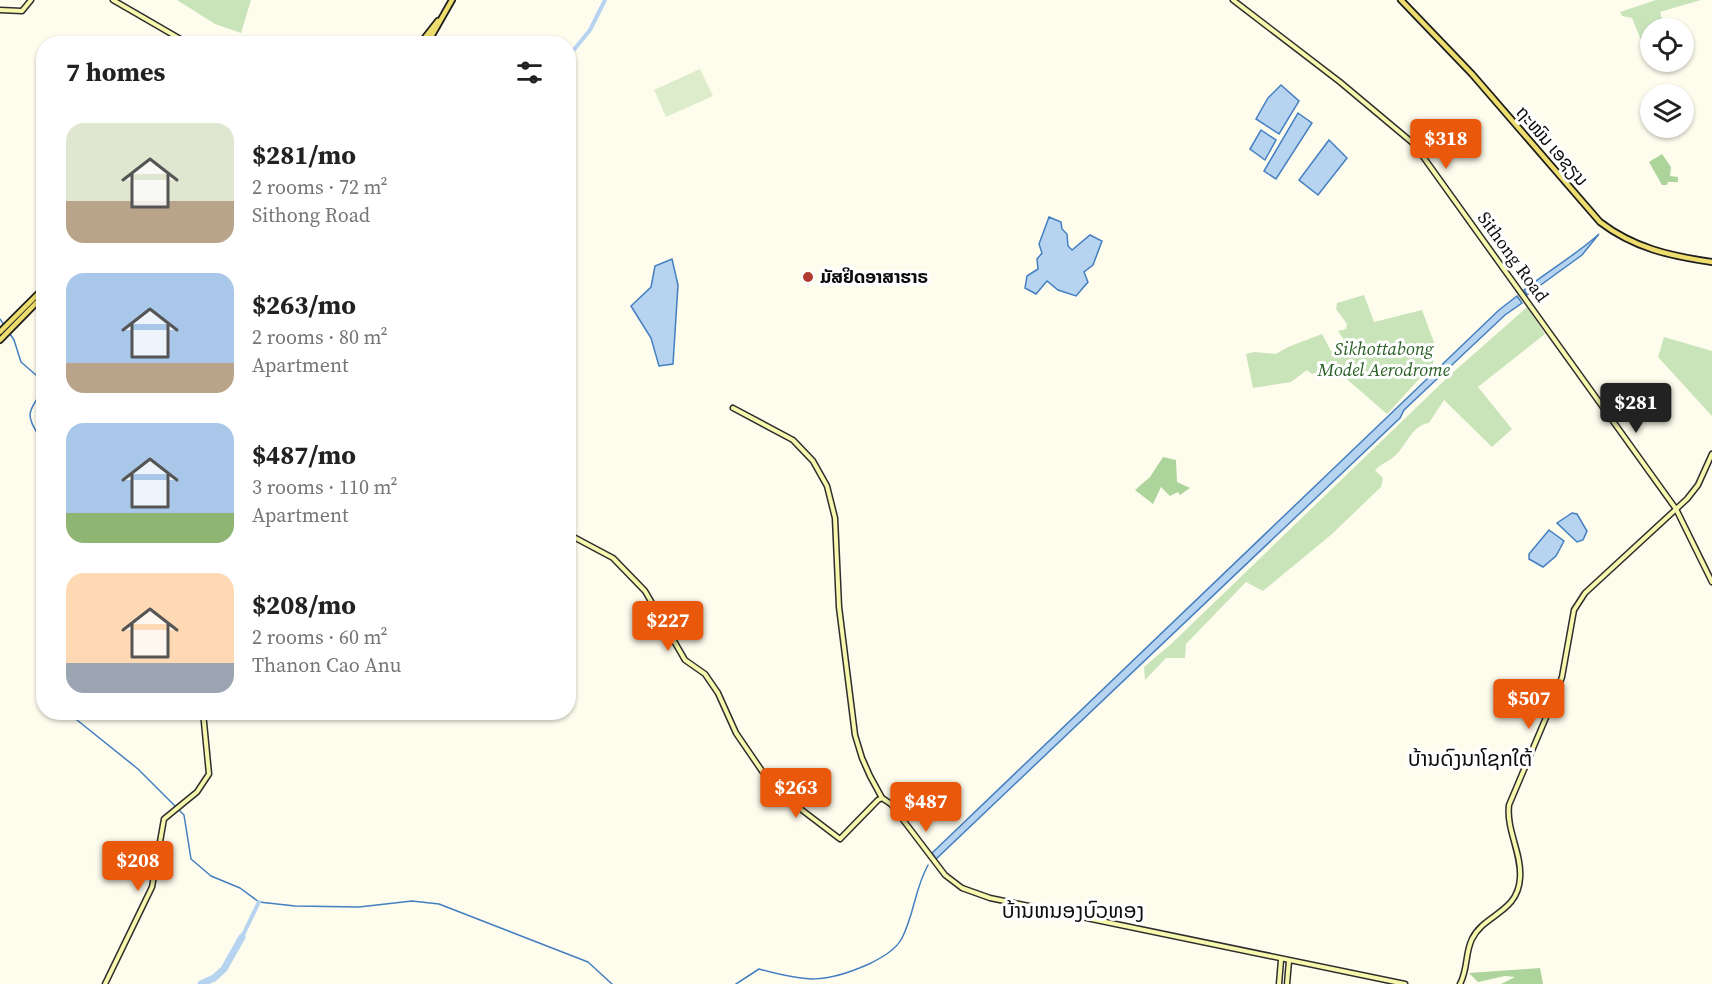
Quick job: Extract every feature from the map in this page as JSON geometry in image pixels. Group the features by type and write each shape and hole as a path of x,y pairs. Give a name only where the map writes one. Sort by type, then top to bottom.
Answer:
{"main road":[{"path":"431,36 452,0"},
{"name":"ຖະໜົນ ເອຊຽນ","path":"1401,0 1472,74 1600,222 1623,238 1657,253 1712,262"},
{"path":"426,36 440,19"},
{"path":"17,319 36,297"},
{"path":"0,340 2,333 36,302"}],"street":[{"path":"0,10 22,11 31,0"},
{"path":"113,0 175,36"},
{"name":"Sithong Road","path":"1233,0 1340,82 1414,144 1676,509 1712,582"},
{"path":"733,408 793,440 813,461 829,492 835,518 839,607 855,735 861,758 882,798 891,804 945,875 955,884 976,894 1281,960 1405,984"},
{"path":"1461,984 1466,971 1472,938 1502,911 1513,899 1518,888 1520,869 1509,827 1509,805 1562,678 1574,610 1585,593 1694,492 1712,454"},
{"path":"576,538 613,558 645,591 685,660 705,674 718,693 744,746 762,771 794,804 840,839 882,798"},
{"path":"105,984 152,887 162,826 173,810 197,792 210,774 204,720"},
{"path":"1279,984 1281,960"},
{"path":"1287,984 1289,961"}],"green space":[{"path":"177,0 251,0 241,33 215,24"},
{"path":"1656,0 1701,0 1660,12 1662,18 1640,18 1640,38 1632,18 1622,16 1620,12"},
{"path":"700,69 713,96 666,117 654,90"},
{"path":"1662,154 1671,167 1670,176 1678,177 1678,182 1668,182 1667,185 1662,185 1649,162"},
{"name":"Sikhottabong Model Aerodrome","path":"1364,295 1374,322 1422,310 1435,345 1433,364 1387,414 1335,369 1323,377 1318,372 1312,374 1307,370 1291,382 1253,388 1246,354 1254,352 1276,354 1322,334 1331,351 1348,346 1338,331 1346,329 1347,324 1336,309 1337,303"},
{"path":"1527,307 1545,334 1478,387 1512,429 1492,447 1444,400 1429,423 1418,428 1395,456 1375,470 1383,478 1381,487 1332,534 1263,591 1246,582 1186,644 1185,658 1166,658 1145,680 1144,667 1170,645 1450,375"},
{"path":"1664,337 1712,351 1712,416 1658,357"},
{"path":"1163,457 1176,460 1177,482 1190,488 1180,495 1178,492 1170,496 1161,487 1153,504 1135,490 1150,477"},
{"path":"1540,968 1543,984 1501,984 1515,977 1505,976 1478,982 1469,973"}],"water":[{"path":"1281,85 1299,101 1279,134 1256,119 1268,98"},
{"path":"1298,113 1312,123 1276,179 1264,171"},
{"path":"1261,130 1276,140 1265,160 1250,149"},
{"path":"1329,140 1347,158 1318,195 1299,180"},
{"path":"1049,217 1061,222 1062,229 1067,234 1068,246 1072,250 1090,235 1102,241 1093,265 1084,272 1088,282 1076,296 1058,290 1047,281 1036,294 1025,288 1027,276 1038,269 1037,259 1042,253 1039,244"},
{"path":"1599,234 1582,255 1527,295 1524,290"},
{"path":"672,259 678,285 673,364 659,366 651,338 631,306 651,287 655,266"},
{"path":"1517,296 1522,303 1505,315 1404,410 1400,418 936,859 932,853 1499,310"},
{"path":"1572,513 1577,514 1587,531 1583,540 1577,542 1557,523"},
{"path":"1549,530 1564,541 1556,556 1543,567 1529,559 1529,554"}],"waterway":[{"path":"576,47 590,30 605,0"},
{"path":"0,319 14,340 21,362 36,375"},
{"path":"36,401 30,417 36,431"},
{"path":"77,720 138,769 184,815 191,859 211,876 240,888 259,902 295,906 359,907 412,901 439,904 588,962 612,984"},
{"path":"736,984 759,969 790,977 827,978 869,964 883,956 892,950 902,938 928,865"},
{"path":"242,937 259,902"},
{"path":"201,984 214,978 224,969 242,937"}],"place":[{"name":"ມັສຢິດອາສາຮາຣ","path":"808,277"}],"district":[{"name":"ບ້ານດົງນາໂຊກໃຕ້","path":"1470,759"},
{"name":"ບ້ານຫນອງບົວທອງ","path":"1073,911"}]}
